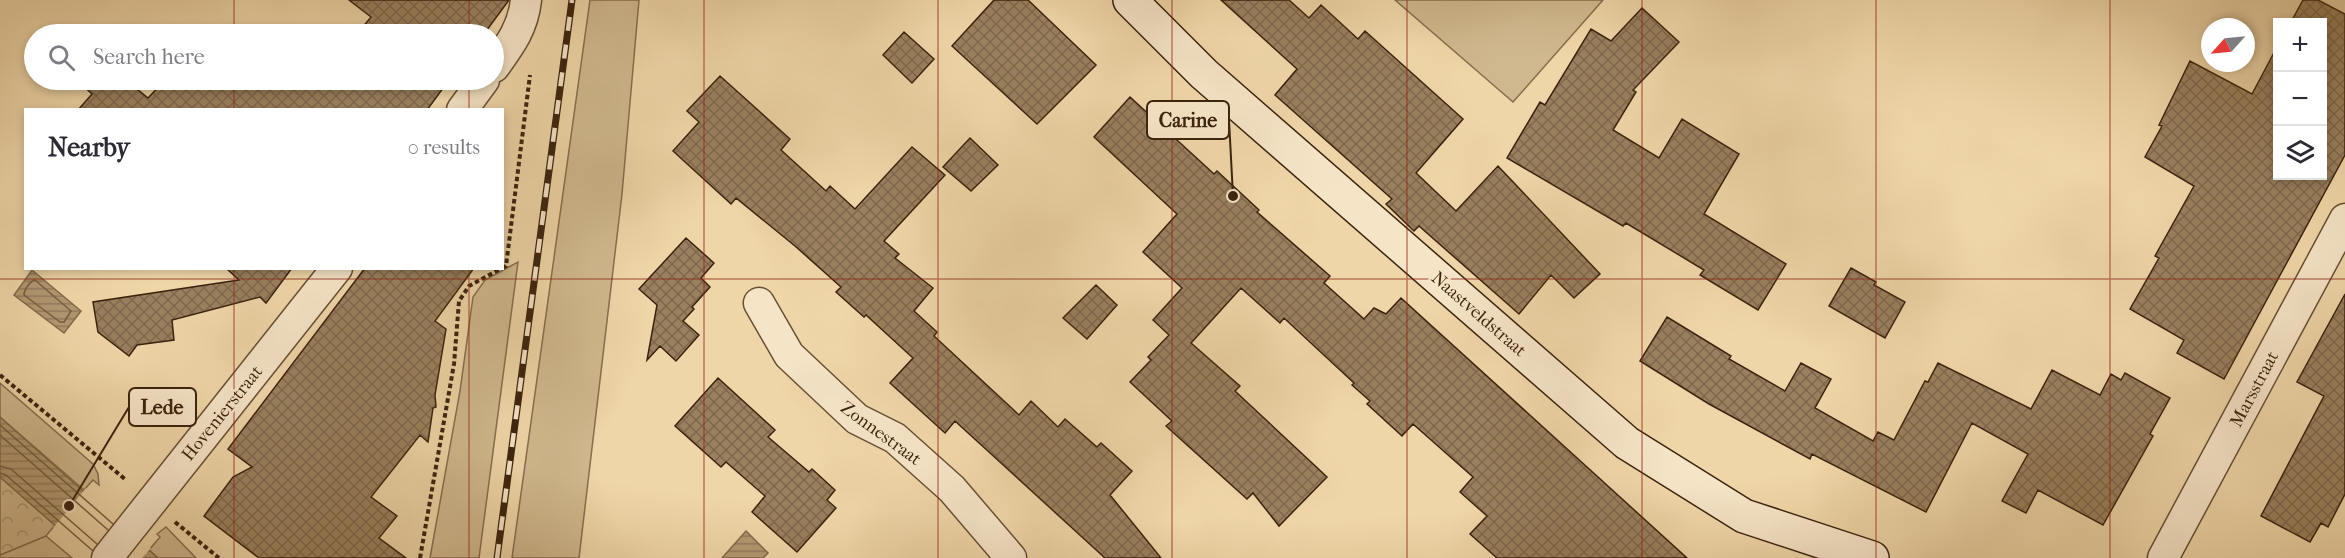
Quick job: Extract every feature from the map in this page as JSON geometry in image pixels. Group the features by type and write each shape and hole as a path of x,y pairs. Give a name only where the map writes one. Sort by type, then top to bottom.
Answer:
{"street":[{"path":"504,53 521,25 526,0"},
{"name":"Naastveldstraat","path":"1130,0 1204,74 1627,443 1744,516 1872,558"},
{"path":"463,108 477,90"},
{"name":"Marsstraat","path":"2163,558 2345,219"},
{"name":"Hovenierstraat","path":"107,558 335,270"},
{"name":"Zonnestraat","path":"759,303 789,356 857,419 895,438 952,489 1011,558"}],"path":[{"path":"504,267 506,266 533,54 515,38"},
{"path":"420,558 454,364 459,301 470,286 498,270"},
{"path":"0,375 145,510 219,558"}],"green space":[{"path":"590,0 639,0 622,194 579,558 512,558"},
{"path":"1395,0 1603,0 1513,102"},
{"path":"518,262 479,558 430,558 460,391 473,297 485,280"},
{"path":"0,383 93,464 98,474 99,485 93,480 84,490 0,417"},
{"path":"0,477 55,525 46,536 0,555"},
{"path":"166,527 196,558 158,558 149,550 160,537 157,534"},
{"path":"46,536 72,558 0,558 0,555"}],"water":[{"path":"32,270 81,311 64,333 14,295"},
{"path":"0,417 158,558 92,558 0,477"},
{"path":"746,531 768,553 763,558 722,558"}],"pier":[{"path":"86,488 151,548 142,558 87,558 53,528"}],"building":[{"path":"349,0 509,0 491,24 365,24 371,17"},
{"path":"994,0 1028,0 1096,65 1037,124 952,46"},
{"path":"1221,0 1289,0 1309,18 1321,5 1358,39 1365,31 1463,119 1416,173 1456,211 1498,166 1600,274 1574,298 1551,275 1519,314 1419,226 1414,231 1386,204 1392,199 1275,95 1297,69"},
{"path":"2303,0 2318,0 2345,14 2345,155 2224,379 2177,353 2184,340 2130,309 2159,258 2155,256 2194,186 2145,157 2162,126 2159,125 2190,61 2201,67 2201,72 2211,72 2252,94 2273,55 2273,180 2327,180 2327,18 2293,18"},
{"path":"1642,8 1679,42 1633,90 1636,92 1613,130 1659,158 1682,119 1739,154 1704,214 1786,264 1758,310 1700,275 1704,270 1626,223 1623,226 1507,158 1540,102 1545,105 1591,29 1611,41"},
{"path":"904,32 934,59 912,83 883,55"},
{"path":"720,76 790,139 781,150 826,191 830,186 855,209 912,147 945,175 884,241 899,254 895,258 933,288 914,311 937,332 934,336 1019,415 1031,401 1058,427 1065,419 1097,447 1101,443 1132,471 1110,495 1161,558 1105,558 955,421 945,433 890,383 913,358 866,315 864,317 836,292 841,287 795,246 736,198 731,204 673,151 699,122 687,111"},
{"path":"88,90 138,90 148,98 156,90 442,90 428,108 80,108 92,94"},
{"path":"1130,97 1214,174 1217,171 1259,210 1257,212 1330,276 1324,283 1364,319 1374,308 1386,314 1401,298 1687,558 1497,558 1470,534 1487,516 1460,492 1473,477 1413,424 1402,436 1367,404 1370,401 1352,385 1354,383 1284,318 1280,323 1241,288 1191,343 1240,386 1235,391 1327,477 1279,526 1253,493 1247,499 1166,426 1172,421 1130,382 1151,360 1148,357 1169,335 1153,320 1182,288 1143,252 1177,214 1094,137"},
{"path":"970,138 998,165 971,191 943,167"},
{"path":"686,238 714,263 701,278 710,287 683,321 699,335 676,361 660,346 647,360 657,305 639,289"},
{"path":"1851,268 1876,282 1874,285 1905,302 1885,338 1829,306"},
{"path":"228,270 291,270 266,303 260,297 172,320 174,340 137,345 129,356 98,332 93,302 239,280"},
{"path":"363,270 473,270 435,321 446,329 435,395 436,407 433,408 428,442 420,435 371,497 397,516 379,538 406,558 259,558 204,516 233,477 252,467 228,449"},
{"path":"1096,285 1117,305 1087,339 1063,318"},
{"path":"2345,294 2345,494 2328,527 2321,523 2310,542 2261,516 2324,396 2297,382"},
{"path":"1667,317 1731,356 1729,359 1785,391 1801,363 1831,379 1815,408 1873,441 1878,432 1894,440 1925,381 1928,382 1938,363 2031,409 2052,370 2100,395 2111,374 2121,380 2125,373 2170,398 2150,434 2153,436 2103,525 2038,490 2026,513 2002,501 2028,454 1972,423 1926,512 1812,454 1810,459 1709,404 1640,361"},
{"path":"718,378 775,430 768,437 809,472 812,469 835,490 827,500 836,508 797,552 752,512 765,496 726,462 721,467 675,426"}],"railway":[{"path":"497,558 572,0"}],"place":[{"name":"Carine","path":"1233,196"},
{"name":"Lede","path":"69,506"}]}
